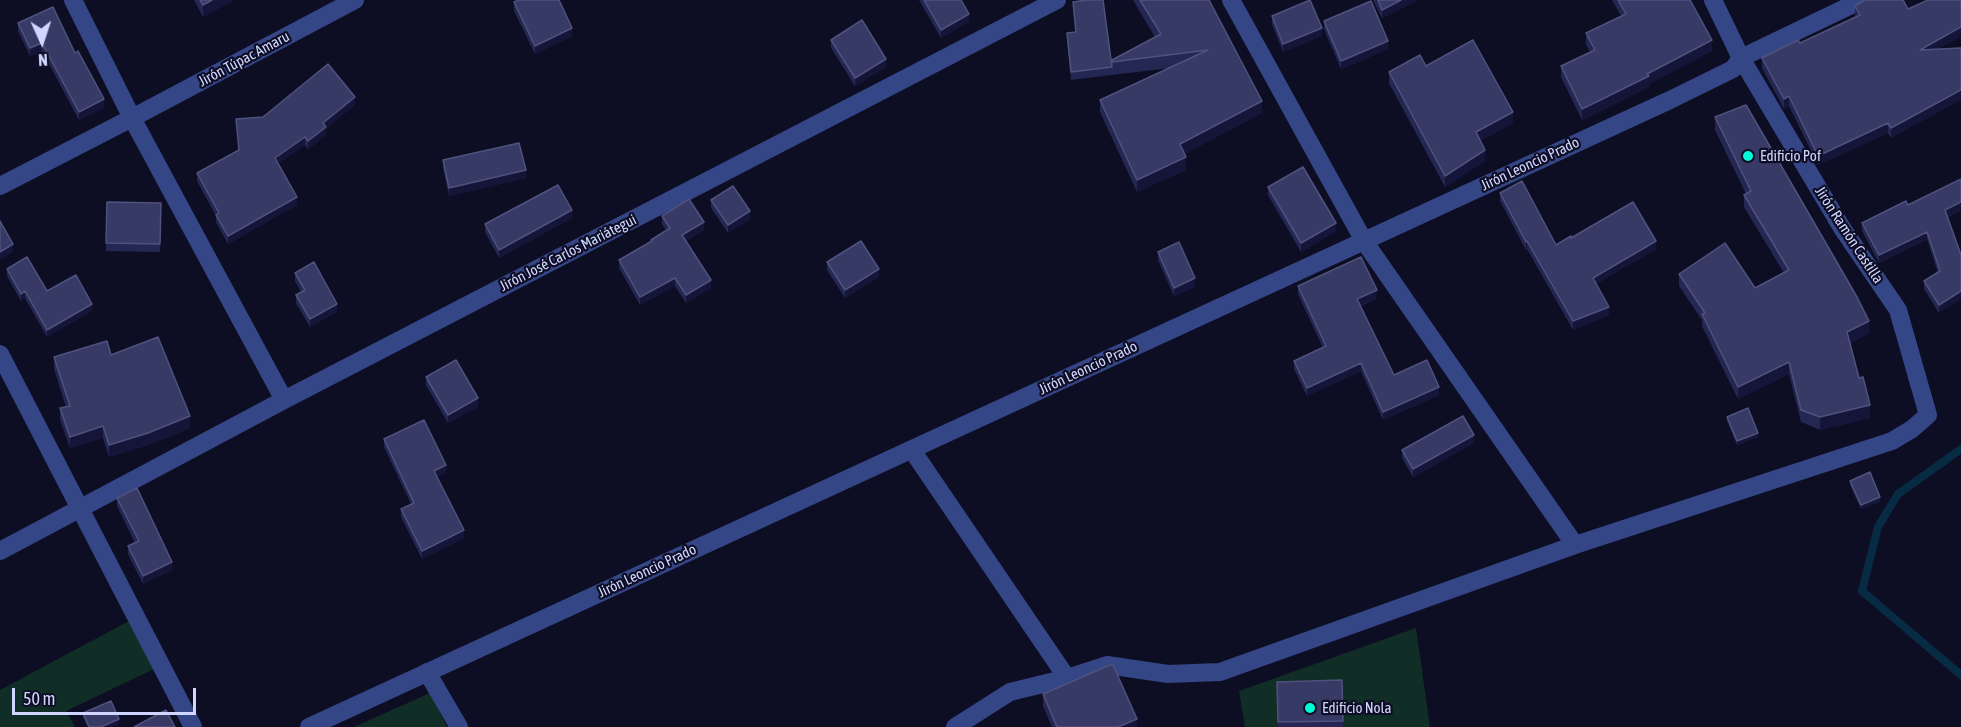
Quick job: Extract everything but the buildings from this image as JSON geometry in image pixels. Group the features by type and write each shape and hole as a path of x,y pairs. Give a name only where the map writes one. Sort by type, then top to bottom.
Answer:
{"street":[{"path":"72,0 132,118 284,400"},
{"name":"Jirón Túpac Amaru","path":"0,186 355,0"},
{"name":"Jirón José Carlos Mariátegui","path":"0,551 284,400 1057,0"},
{"path":"1231,0 1364,241 1575,545"},
{"path":"955,727 1010,692 1107,665 1168,674 1220,672 1575,545 1892,441 1912,429 1928,415 1898,310 1842,228 1741,58 1713,0"},
{"name":"Jirón Leoncio Prado","path":"309,727 1723,75 1733,69 1741,58 1862,0"},
{"path":"1364,241 1575,545"},
{"path":"0,354 193,727"},
{"path":"912,450 1067,678"},
{"path":"427,672 459,727"}],"green space":[{"path":"129,621 154,669 66,711 75,727 0,727 0,690"},
{"path":"1416,628 1430,727 1245,727 1239,691"},
{"path":"430,693 447,727 354,727"}],"waterway":[{"path":"1961,449 1898,494 1878,527 1862,591 1961,675"}],"place":[{"name":"Edificio Pof","path":"1748,156"},
{"name":"Edificio Nola","path":"1310,708"}]}
